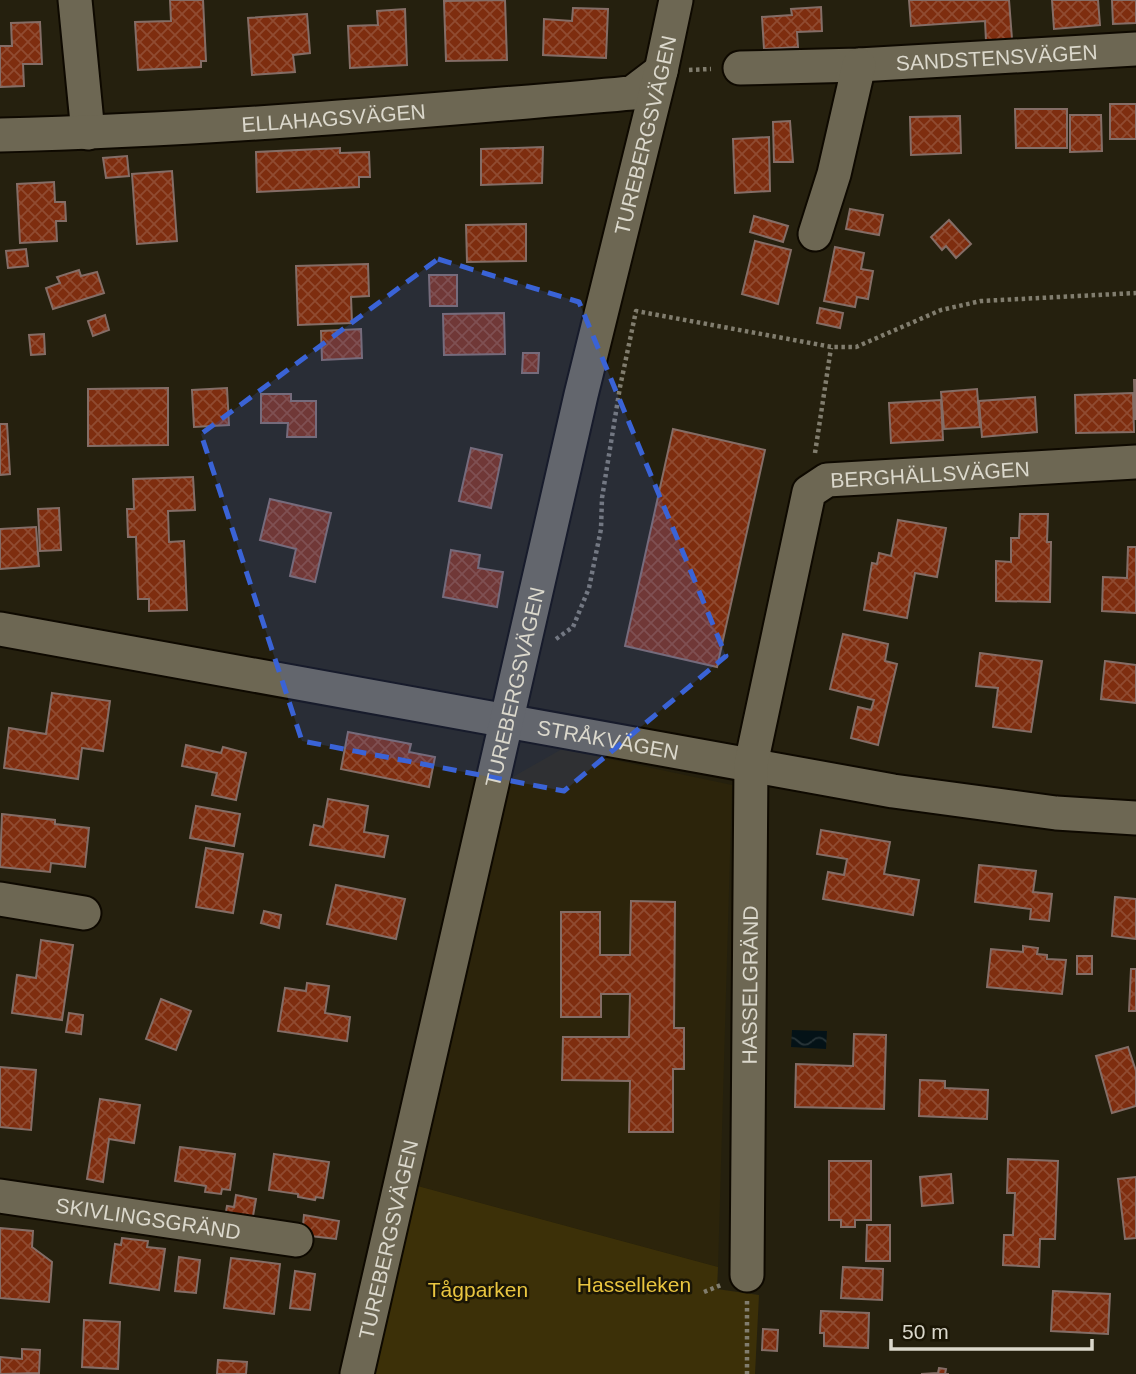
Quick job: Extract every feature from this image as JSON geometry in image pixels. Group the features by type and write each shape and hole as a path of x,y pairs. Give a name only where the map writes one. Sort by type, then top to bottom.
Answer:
{"street":[{"path":"75,0 88,133"},
{"name":"TUREBERGSVÄGEN","path":"357,1374 581,395 662,71 676,0"},
{"name":"SANDSTENSVÄGEN","path":"740,68 859,65 1136,49"},
{"path":"815,234 834,174 859,65"},
{"name":"ELLAHAGSVÄGEN","path":"0,135 88,133 403,113 632,93 662,71"},
{"name":"BERGHÄLLSVÄGEN","path":"765,695 809,492 827,480 1136,462"},
{"name":"STRÅKVÄGEN","path":"0,629 893,791 1056,813 1136,818"},
{"name":"HASSELGRÄND","path":"747,1275 751,764 765,695"},
{"path":"0,898 84,913"},
{"name":"SKIVLINGSGRÄND","path":"0,1196 296,1240"}],"path":[{"path":"662,71 740,68"},
{"path":"549,643 573,628 589,588 601,529 602,498 620,387 636,311 831,347 856,347 942,310 981,301 1136,293"},
{"path":"809,492 831,347"},
{"path":"747,1275 747,1374"}],"highlighted area":[{"path":"438,259 579,302 726,656 564,791 302,741 201,434"}],"shaded area":[{"path":"562,749 732,785 718,1267 414,1185 506,781"}],"green space":[{"name":"Tågparken","path":"414,1185 718,1267 717,1289 759,1295 755,1374 373,1374"}],"water":[{"path":"792,1030 827,1031 826,1049 791,1047"}],"building":[{"path":"170,0 203,0 206,61 201,61 201,67 138,70 135,22 171,21"},
{"path":"505,0 507,60 446,61 444,1"},
{"path":"909,0 1009,0 1012,39 986,41 985,21 911,26"},
{"path":"1052,0 1098,0 1100,25 1054,29"},
{"path":"1112,0 1136,0 1136,23 1113,24"},
{"path":"821,7 822,31 797,32 798,47 764,49 762,17 792,15 791,9"},
{"path":"573,8 608,9 606,58 543,55 544,19 572,21"},
{"path":"405,9 407,65 350,68 348,26 378,25 377,11"},
{"path":"307,14 310,53 293,55 295,72 252,75 248,18"},
{"path":"40,22 42,64 23,64 24,86 0,87 0,46 12,46 11,23"},
{"path":"1110,104 1136,104 1136,139 1110,139"},
{"path":"1015,109 1067,109 1067,148 1016,148"},
{"path":"1070,115 1101,115 1102,151 1070,152"},
{"path":"960,116 961,153 911,155 910,117"},
{"path":"790,121 793,162 774,162 773,122"},
{"path":"769,137 770,191 735,193 733,139"},
{"path":"543,147 542,183 481,185 481,149"},
{"path":"340,148 340,153 369,152 370,177 359,177 359,187 257,192 256,152"},
{"path":"127,156 129,176 106,178 103,158"},
{"path":"172,171 177,241 137,244 132,174"},
{"path":"54,182 55,202 65,202 66,221 56,221 57,241 20,243 17,184"},
{"path":"850,209 883,215 879,235 846,229"},
{"path":"754,216 788,226 783,242 750,232"},
{"path":"949,220 971,244 956,258 946,246 942,250 931,237"},
{"path":"526,224 526,261 467,262 466,225"},
{"path":"755,241 791,250 778,304 742,294"},
{"path":"835,247 864,253 861,269 873,271 868,299 857,297 855,307 824,301"},
{"path":"26,249 28,266 8,268 6,251"},
{"path":"368,264 369,296 351,297 352,323 298,325 296,266"},
{"path":"79,270 81,276 97,272 104,293 53,309 46,288 60,283 57,277"},
{"path":"429,275 457,275 457,306 430,306"},
{"path":"820,308 843,313 840,328 817,323"},
{"path":"504,313 505,354 444,355 443,314"},
{"path":"105,315 109,330 93,336 88,321"},
{"path":"361,329 362,358 322,360 321,331"},
{"path":"44,334 45,354 31,355 29,335"},
{"path":"523,353 539,353 538,373 522,373"},
{"path":"1136,380 1136,419 1135,419"},
{"path":"168,388 168,445 88,446 88,389"},
{"path":"227,388 229,425 194,427 192,390"},
{"path":"977,389 980,427 944,429 941,392"},
{"path":"1133,393 1134,432 1076,433 1075,395"},
{"path":"261,394 291,394 291,401 316,401 316,437 287,437 288,423 261,423"},
{"path":"1035,397 1037,432 982,437 979,401"},
{"path":"941,400 943,440 891,443 889,403"},
{"path":"0,424 7,424 10,474 0,475"},
{"path":"673,429 765,450 717,667 625,646"},
{"path":"471,448 502,455 491,508 459,501"},
{"path":"193,477 195,510 168,511 169,542 184,541 187,610 149,611 149,599 138,599 136,537 128,537 127,509 134,509 133,479"},
{"path":"270,499 331,513 315,582 290,576 296,549 260,540"},
{"path":"59,508 61,550 40,551 38,509"},
{"path":"1020,514 1048,514 1047,542 1051,542 1050,602 996,601 996,561 1011,562 1011,538 1019,538"},
{"path":"898,520 946,528 937,577 915,573 907,618 864,610 872,563 877,564 879,553 891,556"},
{"path":"36,527 39,566 0,569 0,529"},
{"path":"1128,547 1136,547 1136,613 1102,611 1103,577 1127,578"},
{"path":"451,550 480,555 478,568 503,572 497,607 443,597"},
{"path":"843,634 888,644 885,661 897,664 878,745 851,738 858,707 871,710 874,700 830,689"},
{"path":"980,653 1042,661 1031,732 993,727 998,688 976,686"},
{"path":"1105,661 1136,665 1136,703 1101,699"},
{"path":"52,693 110,701 103,751 82,748 78,779 4,768 9,728 46,734"},
{"path":"348,732 411,744 409,752 435,757 429,787 341,769"},
{"path":"186,745 221,753 223,747 246,753 236,800 212,795 217,773 182,766"},
{"path":"328,799 368,806 364,832 388,836 384,857 310,845 314,825 323,827"},
{"path":"196,806 240,814 234,846 190,838"},
{"path":"2,814 55,820 55,824 89,828 85,867 51,863 50,872 0,867"},
{"path":"821,830 890,842 884,874 919,880 913,915 823,899 828,872 844,875 847,859 817,854"},
{"path":"206,848 243,854 233,913 196,907"},
{"path":"979,865 1036,871 1033,892 1052,894 1049,921 1030,919 1031,909 975,902"},
{"path":"336,885 405,899 396,939 327,924"},
{"path":"1115,897 1136,899 1136,939 1112,936"},
{"path":"631,901 675,902 674,1028 684,1028 684,1069 673,1069 673,1132 629,1132 630,1081 562,1080 563,1037 629,1037 630,994 601,994 601,1017 561,1017 561,912 600,912 600,955 630,955"},
{"path":"264,911 281,915 279,928 261,923"},
{"path":"41,940 73,945 62,1020 12,1013 17,975 36,978"},
{"path":"1023,946 1038,948 1037,954 1047,955 1047,959 1066,960 1062,994 987,987 991,949 1023,952"},
{"path":"1077,956 1092,956 1092,974 1077,974"},
{"path":"1131,969 1136,969 1136,1011 1129,1011"},
{"path":"307,983 329,986 325,1013 350,1017 347,1041 278,1031 285,988 306,991"},
{"path":"161,999 191,1011 176,1050 146,1039"},
{"path":"69,1013 83,1015 81,1034 66,1032"},
{"path":"854,1034 886,1035 884,1109 795,1107 796,1064 853,1066"},
{"path":"1128,1047 1136,1071 1136,1106 1112,1113 1096,1056"},
{"path":"0,1067 36,1070 31,1130 0,1127"},
{"path":"920,1080 945,1081 945,1088 988,1090 987,1119 919,1116"},
{"path":"100,1099 140,1105 134,1143 109,1139 103,1182 87,1179"},
{"path":"180,1147 235,1154 230,1190 222,1189 221,1194 205,1192 206,1186 175,1181"},
{"path":"274,1154 329,1162 323,1198 316,1197 315,1200 298,1197 298,1194 269,1190"},
{"path":"1008,1159 1058,1161 1055,1239 1040,1239 1039,1267 1003,1265 1004,1235 1013,1235 1015,1193 1007,1193"},
{"path":"829,1161 871,1161 871,1220 855,1220 855,1227 841,1227 841,1220 829,1220"},
{"path":"951,1174 953,1203 922,1206 920,1177"},
{"path":"1136,1177 1136,1238 1125,1239 1118,1179"},
{"path":"236,1195 256,1199 251,1227 224,1223 227,1206 234,1207"},
{"path":"304,1215 339,1221 336,1239 302,1235"},
{"path":"867,1225 890,1225 890,1261 866,1261"},
{"path":"0,1228 33,1231 32,1247 52,1262 49,1302 0,1298"},
{"path":"122,1238 148,1241 147,1247 165,1249 159,1290 110,1283 115,1244 121,1245"},
{"path":"179,1257 200,1260 196,1293 175,1291"},
{"path":"231,1258 280,1264 274,1314 224,1308"},
{"path":"843,1267 883,1269 882,1300 841,1298"},
{"path":"295,1271 315,1274 310,1310 290,1308"},
{"path":"1053,1291 1110,1294 1108,1334 1051,1331"},
{"path":"821,1311 869,1313 868,1348 824,1346 824,1333 820,1333"},
{"path":"84,1320 120,1322 118,1369 82,1367"},
{"path":"763,1329 778,1330 777,1351 762,1350"},
{"path":"22,1349 40,1350 39,1373 0,1374 0,1357 22,1359"},
{"path":"218,1360 247,1362 246,1374 217,1374"},
{"path":"939,1368 946,1369 945,1374 921,1374 938,1373"}],"park label":[{"name":"Hasselleken","path":"634,1284"}]}
